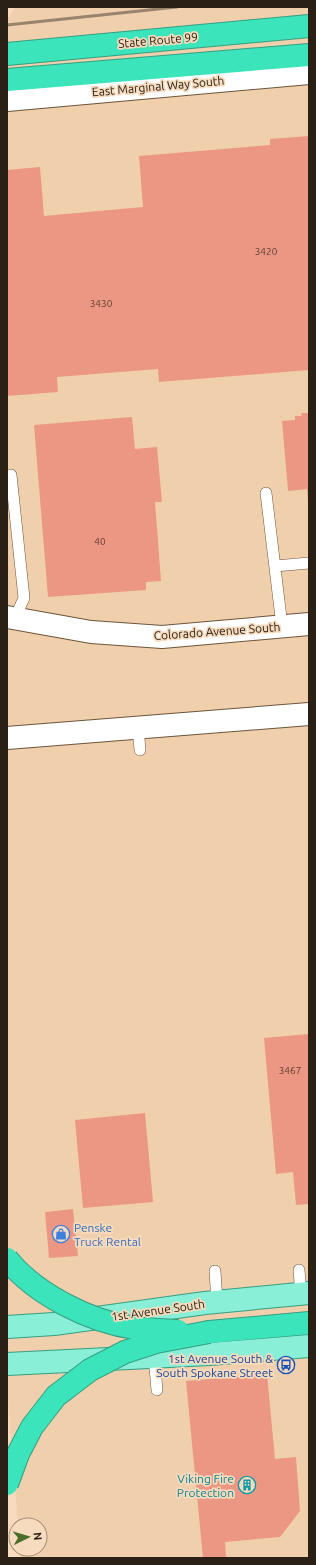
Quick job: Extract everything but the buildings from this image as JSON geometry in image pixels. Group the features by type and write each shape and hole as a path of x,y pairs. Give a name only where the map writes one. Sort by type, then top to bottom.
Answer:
{"highway":[{"name":"State Route 99","path":"7,54 309,26"},
{"path":"7,80 309,55"},
{"path":"7,1258 15,1268 49,1296 77,1310 103,1320 134,1328 209,1332"},
{"path":"7,1484 18,1454 32,1427 56,1396 90,1370 125,1352 156,1342 209,1332 309,1323"}],"main road":[{"name":"1st Avenue South","path":"7,1327 54,1324 217,1302 305,1294"},
{"path":"7,1364 210,1354 309,1346"}],"street":[{"name":"East Marginal Way South","path":"7,100 309,72"},
{"name":"Colorado Avenue South","path":"11,618 91,632 162,637 309,624"},
{"path":"7,738 309,714"}],"lane":[{"path":"11,475 24,598 11,618"},
{"path":"266,493 282,626"},
{"path":"275,566 309,563"},
{"path":"138,728 140,750"},
{"path":"299,1270 305,1294"},
{"path":"215,1271 217,1302"},
{"path":"154,1357 157,1390"}],"shaded area":[{"path":"16,7 309,7 309,1558 20,1558 48,1557 48,1517 17,1517 7,1389 7,19"}],"railway":[{"path":"7,25 177,7"}],"place":[{"name":"Penske Truck Rental","path":"61,1234"},
{"name":"1st Avenue South & South Spokane Street","path":"286,1365"},
{"name":"Viking Fire Protection","path":"247,1485"}]}
